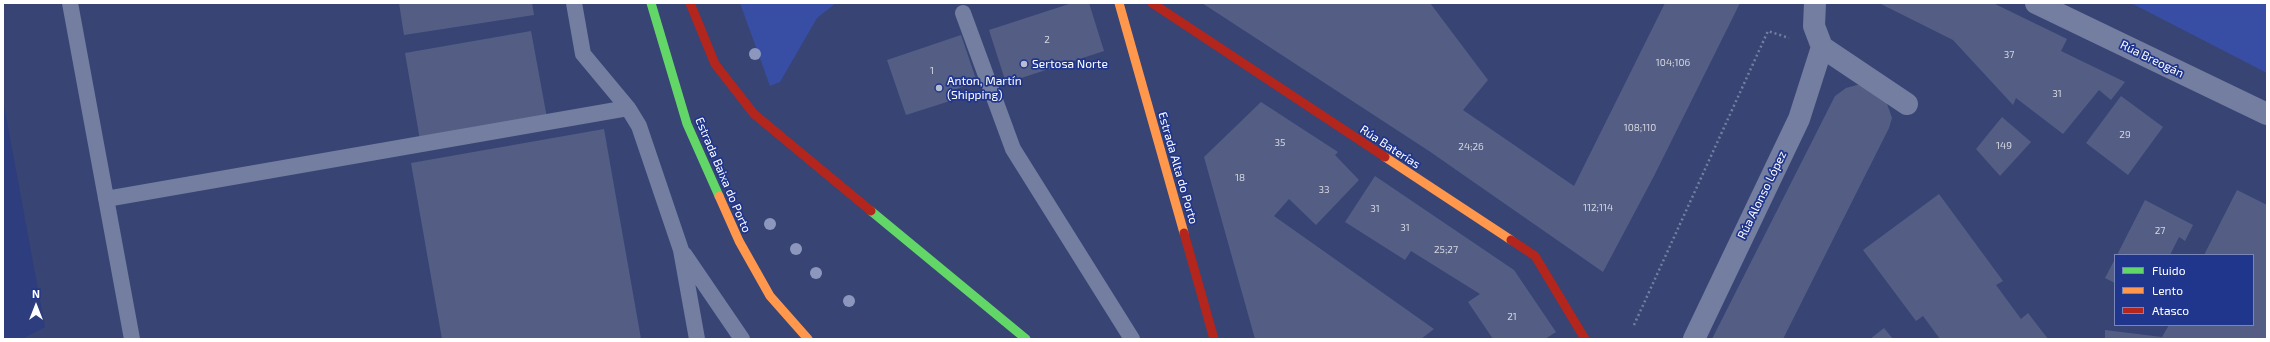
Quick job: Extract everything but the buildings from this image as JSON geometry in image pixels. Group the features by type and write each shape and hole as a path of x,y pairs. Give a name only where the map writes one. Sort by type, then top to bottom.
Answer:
{"street":[{"name":"Estrada Baixa do Porto","path":"652,3 687,124 739,241 770,296 808,339"},
{"path":"690,3 715,64 754,114 1026,339"},
{"name":"Estrada Alta do Porto","path":"1119,3 1214,339"},
{"name":"Rúa Baterías","path":"1152,3 1535,256 1585,339"},
{"path":"1815,3 1814,26 1822,48 1907,104"},
{"name":"Rúa Breogán","path":"2036,3 2267,114"},
{"name":"Rúa Alonso López","path":"1694,339 1799,119 1822,48"}],"lane":[{"path":"70,3 132,339"},
{"path":"574,3 583,54 628,108 639,126 681,250 697,339"},
{"path":"963,13 1013,149 1132,339"},
{"path":"106,199 628,108"},
{"path":"681,250 742,339"}],"path":[{"path":"1634,325 1768,31 1822,48"}],"shaded area":[{"path":"740,3 836,3 817,18 780,82 770,86"},
{"path":"2131,3 2267,3 2267,73"},
{"path":"3,100 45,327 22,339 3,339"}],"traffic: fast":[{"path":"651,3 687,124 719,196"},
{"path":"871,211 1026,339"}],"traffic: slow":[{"path":"1119,3 1184,233"},
{"path":"1385,157 1511,240"},
{"path":"719,196 739,241 770,296 808,339"}],"traffic: jam":[{"path":"690,3 715,64 754,114 871,211"},
{"path":"1152,3 1385,157"},
{"path":"1184,233 1214,339"},
{"path":"1511,240 1535,256 1585,339"}],"place":[{"name":"Sertosa Norte","path":"1024,64"},
{"name":"Anton, Martín (Shipping)","path":"939,88"}]}
